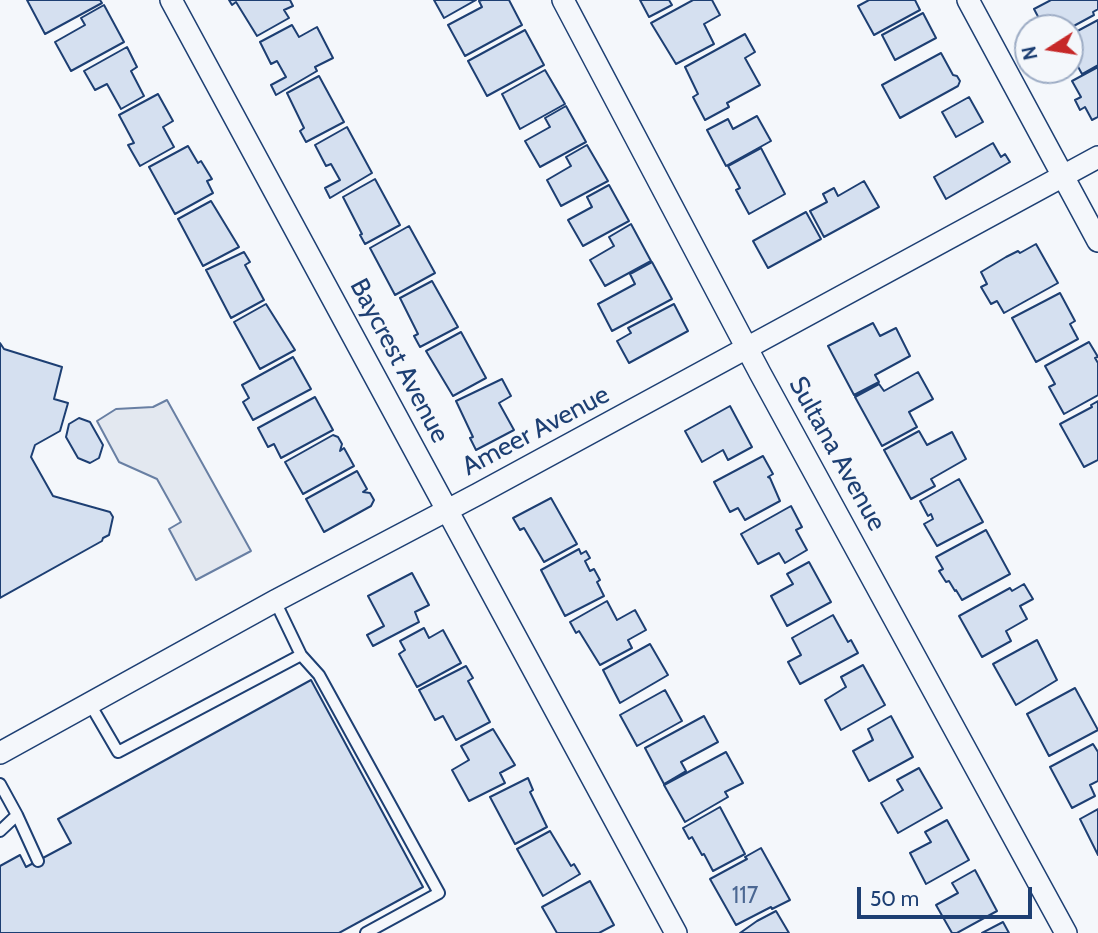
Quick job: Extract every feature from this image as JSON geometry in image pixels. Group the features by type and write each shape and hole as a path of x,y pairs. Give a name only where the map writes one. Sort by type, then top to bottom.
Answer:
{"street":[{"name":"Baycrest Avenue","path":"172,0 676,933"},
{"name":"Sultana Avenue","path":"563,0 748,348 1066,933"},
{"path":"968,0 1098,241"},
{"name":"Ameer Avenue","path":"0,752 1098,158"}],"lane":[{"path":"275,601 300,655 319,675 439,893 366,933"},
{"path":"90,704 118,752 300,655"},
{"path":"0,784 38,861"},
{"path":"0,831 17,816"}],"shaded area":[{"path":"167,400 251,551 196,580 169,529 181,522 157,479 119,462 97,421 116,409 153,407"}],"building":[{"path":"27,0 100,0 102,3 45,34"},
{"path":"229,0 290,0 293,6 284,10 289,18 257,36 236,2 232,5"},
{"path":"434,0 476,0 444,18"},
{"path":"509,0 522,25 465,56 448,25 482,7 479,1"},
{"path":"640,0 669,0 672,5 649,17"},
{"path":"693,0 712,0 720,15 704,24 714,44 676,64 651,23"},
{"path":"869,0 915,0 920,10 874,35 858,6"},
{"path":"1051,0 1098,0 1098,9 1093,12 1094,15 1084,20 1084,14 1037,14 1034,9"},
{"path":"104,5 124,42 71,71 55,42 85,25 81,18"},
{"path":"923,13 936,38 895,60 882,35"},
{"path":"1098,20 1098,65 1084,73 1084,28"},
{"path":"292,25 299,37 317,27 333,58 315,67 317,71 276,95 271,85 286,77 277,61 271,64 260,42"},
{"path":"525,30 544,65 487,96 468,61"},
{"path":"745,34 755,52 745,58 760,85 727,103 729,107 705,120 693,97 698,94 685,67"},
{"path":"127,47 137,67 131,71 144,96 121,109 107,84 95,90 84,71"},
{"path":"941,53 953,75 960,81 958,86 900,118 882,85"},
{"path":"1098,67 1098,117 1092,120 1085,107 1080,110 1075,100 1081,97 1074,84 1084,84 1084,75"},
{"path":"545,70 565,104 520,129 502,94"},
{"path":"319,76 344,122 306,142 300,131 304,128 287,93"},
{"path":"158,94 173,121 163,127 174,147 140,166 128,145 134,143 119,115"},
{"path":"969,97 983,122 956,137 942,112"},
{"path":"566,106 586,142 540,167 525,141 550,127 545,118"},
{"path":"757,116 771,141 726,166 707,130 728,119 733,129"},
{"path":"347,127 372,173 330,198 325,188 340,180 331,164 326,166 315,145"},
{"path":"993,143 1001,157 1005,154 1010,162 946,199 934,177"},
{"path":"587,145 608,181 561,206 547,180 571,166 566,157"},
{"path":"188,146 212,179 207,181 213,193 175,214 149,167"},
{"path":"761,148 785,194 749,214 736,190 740,188 728,166"},
{"path":"375,179 400,225 365,244 343,197"},
{"path":"864,181 879,207 824,237 810,211 827,202 823,194 834,188 838,196"},
{"path":"609,185 629,221 583,246 568,220 592,207 587,197"},
{"path":"211,201 239,247 203,266 178,219"},
{"path":"806,212 821,239 768,268 753,241"},
{"path":"631,224 651,261 605,286 590,260 614,246 609,237"},
{"path":"409,226 435,273 395,295 370,248"},
{"path":"1036,244 1058,283 1004,313 997,301 991,304 981,287 987,284 981,272"},
{"path":"244,252 250,262 245,265 264,300 231,318 206,270"},
{"path":"652,262 672,299 612,331 598,304 635,284 630,274"},
{"path":"432,281 458,327 420,347 414,336 418,334 400,298"},
{"path":"1060,293 1075,321 1070,324 1078,339 1036,362 1012,318"},
{"path":"266,304 295,350 260,369 234,322"},
{"path":"674,304 688,331 629,363 617,341 631,333 628,328"},
{"path":"873,323 880,336 896,328 910,356 875,375 879,382 854,395 828,346"},
{"path":"461,332 486,378 453,396 426,351"},
{"path":"1089,342 1098,357 1095,358 1098,363 1098,395 1064,414 1049,387 1055,384 1045,366"},
{"path":"0,343 4,349 62,367 54,399 68,403 60,431 35,445 31,457 53,496 110,512 113,517 109,535 102,541 0,598"},
{"path":"293,357 311,389 253,420 243,402 249,398 242,385"},
{"path":"918,372 933,399 909,412 917,427 882,446 855,397 879,384 884,391"},
{"path":"502,379 511,396 499,403 514,430 476,450 470,438 473,437 456,401"},
{"path":"315,397 333,430 281,458 274,444 268,447 258,428"},
{"path":"1098,401 1098,460 1084,467 1060,424"},
{"path":"730,406 752,447 728,460 723,450 702,462 685,431"},
{"path":"79,418 90,422 103,445 99,458 90,463 78,458 66,437 69,424"},
{"path":"919,431 927,445 952,432 966,459 931,479 935,486 911,499 884,450"},
{"path":"333,435 338,437 342,444 340,451 344,448 354,466 303,494 285,462"},
{"path":"763,456 773,474 768,477 780,501 745,520 738,508 730,512 714,482"},
{"path":"357,471 367,489 363,492 370,493 374,500 371,506 324,532 306,499"},
{"path":"959,479 983,522 937,546 924,524 933,519 931,514 928,516 920,501"},
{"path":"551,498 577,544 544,562 524,528 520,530 513,518"},
{"path":"791,506 802,527 796,530 807,550 785,563 779,553 758,564 741,534"},
{"path":"986,530 1010,574 962,600 939,571 943,569 936,557"},
{"path":"579,549 581,554 586,551 590,558 585,561 590,571 594,569 600,580 597,582 604,596 565,616 541,570"},
{"path":"809,562 831,602 787,626 771,596 793,584 787,574"},
{"path":"412,573 429,605 415,612 419,622 373,646 367,635 384,626 368,596"},
{"path":"1024,584 1033,599 1020,606 1027,619 1006,631 1011,641 982,657 959,616 1010,588 1012,591"},
{"path":"607,601 617,620 635,610 646,630 628,640 632,648 600,665 579,631 576,633 570,622"},
{"path":"833,615 848,642 851,640 858,653 800,684 788,662 801,655 792,638"},
{"path":"424,628 429,638 443,630 461,663 417,687 399,654 405,650 400,641"},
{"path":"1037,640 1057,680 1016,705 993,664"},
{"path":"650,644 668,675 620,703 603,670"},
{"path":"863,665 885,705 841,730 825,700 846,687 841,677"},
{"path":"466,666 473,678 468,681 490,722 456,740 443,716 435,720 419,690"},
{"path":"311,680 423,887 339,933 0,933 0,866 20,855 26,867 71,843 58,819"},
{"path":"1075,688 1098,730 1049,756 1027,714"},
{"path":"665,690 682,721 637,746 620,715"},
{"path":"704,716 718,742 681,762 686,771 664,784 645,748"},
{"path":"891,716 913,757 869,781 853,751 873,740 868,729"},
{"path":"493,729 515,765 500,773 505,783 469,801 452,770 469,760 461,746"},
{"path":"1093,744 1098,752 1098,781 1090,785 1095,796 1072,808 1050,767"},
{"path":"726,752 743,783 725,792 728,797 685,822 664,785"},
{"path":"919,768 942,808 898,833 881,803 903,790 897,780"},
{"path":"528,778 533,790 530,792 547,827 515,844 490,797"},
{"path":"720,807 745,854 713,871 704,854 702,855 692,837 689,839 683,828"},
{"path":"1098,809 1098,855 1080,819"},
{"path":"947,820 969,860 926,884 910,853 931,842 925,832"},
{"path":"550,831 571,866 574,864 580,874 543,896 517,849"},
{"path":"761,848 790,900 736,925 710,879 747,859 745,857"},
{"path":"975,870 997,911 957,933 952,933 936,905 958,893 952,883"},
{"path":"590,881 614,925 599,933 557,933 542,907"},
{"path":"776,911 789,933 740,933 757,921"},
{"path":"1003,922 1009,933 982,933"}]}
